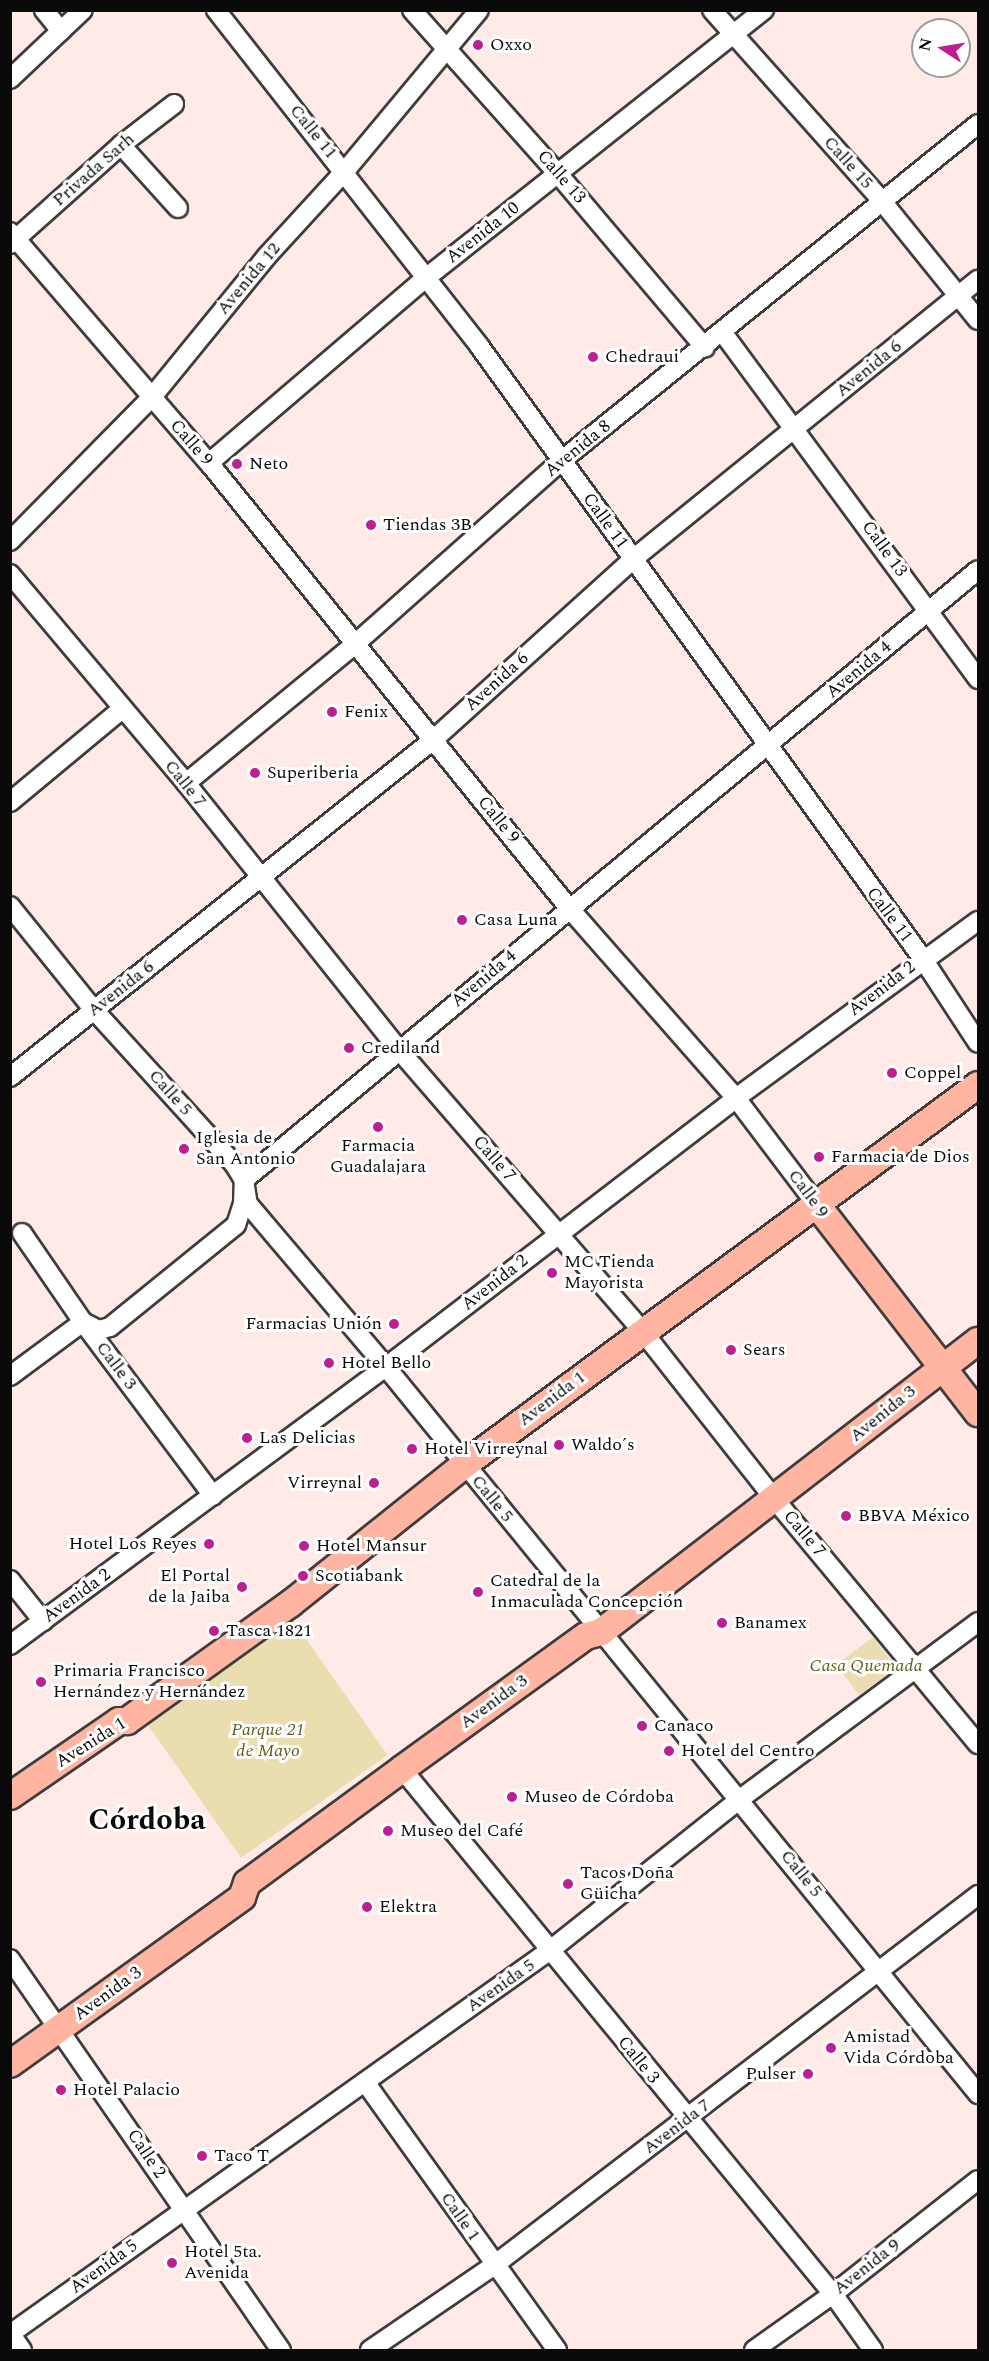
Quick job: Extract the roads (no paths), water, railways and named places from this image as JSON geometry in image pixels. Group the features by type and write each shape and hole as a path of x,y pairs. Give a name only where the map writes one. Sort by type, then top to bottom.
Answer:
{"main road":[{"name":"Avenida 1","path":"10,1796 119,1721 127,1721 290,1604 464,1465 978,1085"},
{"name":"Calle 9","path":"817,1205 978,1413"},
{"name":"Avenida 3","path":"10,2064 242,1897 247,1883 402,1769 586,1636 601,1632 776,1501 942,1366 978,1341"}],"street":[{"path":"44,10 61,31"},
{"path":"10,79 83,10"},
{"name":"Calle 11","path":"216,10 428,277 633,559 766,749 922,959 978,1043"},
{"name":"Calle 13","path":"412,10 559,175 705,348"},
{"name":"Avenida 12","path":"10,541 152,397 267,256 345,171 479,10"},
{"name":"Calle 15","path":"712,10 881,200 978,320"},
{"name":"Avenida 10","path":"208,463 428,277 764,10"},
{"name":"Privada Sarh","path":"12,238 174,104"},
{"name":"Avenida 8","path":"186,783 355,644 561,461 705,348 881,200 978,124"},
{"path":"122,145 178,208"},
{"name":"Calle 9","path":"12,238 208,463 569,908 736,1098 817,1205"},
{"name":"Avenida 6","path":"10,1077 433,740 633,559 978,280"},
{"name":"Calle 13","path":"723,333 796,428 978,679"},
{"name":"Avenida 4","path":"244,1180 569,908 766,749 978,570"},
{"name":"Calle 7","path":"10,574 186,783 260,880 399,1050 643,1332 776,1501 978,1744"},
{"path":"10,802 122,709"},
{"name":"Calle 5","path":"10,906 93,1010 234,1164 244,1180 248,1204 386,1367 879,1969 978,2094"},
{"name":"Avenida 2","path":"10,1645 386,1367 736,1098 922,959 978,921"},
{"path":"10,1376 83,1322 99,1330 110,1328 236,1225 243,1204 244,1180"},
{"name":"Calle 3","path":"22,1233 83,1322 213,1496"},
{"path":"10,1580 43,1621"},
{"name":"Avenida 5","path":"11,2334 549,1951 740,1799 978,1622"},
{"name":"Calle 3","path":"402,1769 687,2120 833,2294 873,2350"},
{"name":"Avenida 7","path":"370,2350 493,2266 687,2120 879,1969 978,1895"},
{"name":"Calle 2","path":"10,1959 281,2350"},
{"name":"Calle 1","path":"365,2082 493,2266 557,2350"},
{"name":"Avenida 9","path":"754,2350 833,2294 978,2180"},
{"path":"11,2334 22,2350"}],"place":[{"name":"Oxxo","path":"478,45"},
{"name":"Chedraui","path":"593,357"},
{"name":"Neto","path":"237,464"},
{"name":"Tiendas 3B","path":"371,525"},
{"name":"Fenix","path":"332,712"},
{"name":"Superiberia","path":"255,773"},
{"name":"Casa Luna","path":"462,920"},
{"name":"Crediland","path":"349,1048"},
{"name":"Coppel","path":"892,1073"},
{"name":"Farmacia Guadalajara","path":"378,1127"},
{"name":"Iglesia de San Antonio","path":"184,1149"},
{"name":"Farmacia de Dios","path":"819,1157"},
{"name":"MC Tienda Mayorista","path":"552,1273"},
{"name":"Farmacias Unión","path":"394,1324"},
{"name":"Sears","path":"731,1350"},
{"name":"Hotel Bello","path":"329,1363"},
{"name":"Las Delicias","path":"247,1438"},
{"name":"Waldo´s","path":"559,1445"},
{"name":"Hotel Virreynal","path":"412,1449"},
{"name":"Virreynal","path":"374,1483"},
{"name":"BBVA México","path":"846,1516"},
{"name":"Hotel Los Reyes","path":"209,1544"},
{"name":"Hotel Mansur","path":"304,1546"},
{"name":"Scotiabank","path":"303,1576"},
{"name":"El Portal de la Jaiba","path":"242,1587"},
{"name":"Catedral de la Inmaculada Concepción","path":"478,1592"},
{"name":"Banamex","path":"722,1623"},
{"name":"Tasca 1821","path":"214,1631"},
{"name":"Primaria Francisco Hernández y Hernández","path":"41,1682"},
{"name":"Canaco","path":"642,1726"},
{"name":"Hotel del Centro","path":"669,1751"},
{"name":"Museo de Córdoba","path":"512,1797"},
{"name":"Museo del Café","path":"388,1831"},
{"name":"Tacos Doña Güicha","path":"568,1884"},
{"name":"Elektra","path":"367,1907"},
{"name":"Amistad Vida Córdoba","path":"831,2048"},
{"name":"Pulser","path":"808,2074"},
{"name":"Hotel Palacio","path":"61,2090"},
{"name":"Taco T","path":"202,2156"},
{"name":"Hotel 5ta. Avenida","path":"172,2263"}],"district":[{"name":"Córdoba","path":"147,1820"}],"park label":[{"name":"Casa Quemada","path":"866,1666"},
{"name":"Parque 21 de Mayo","path":"268,1741"}]}
